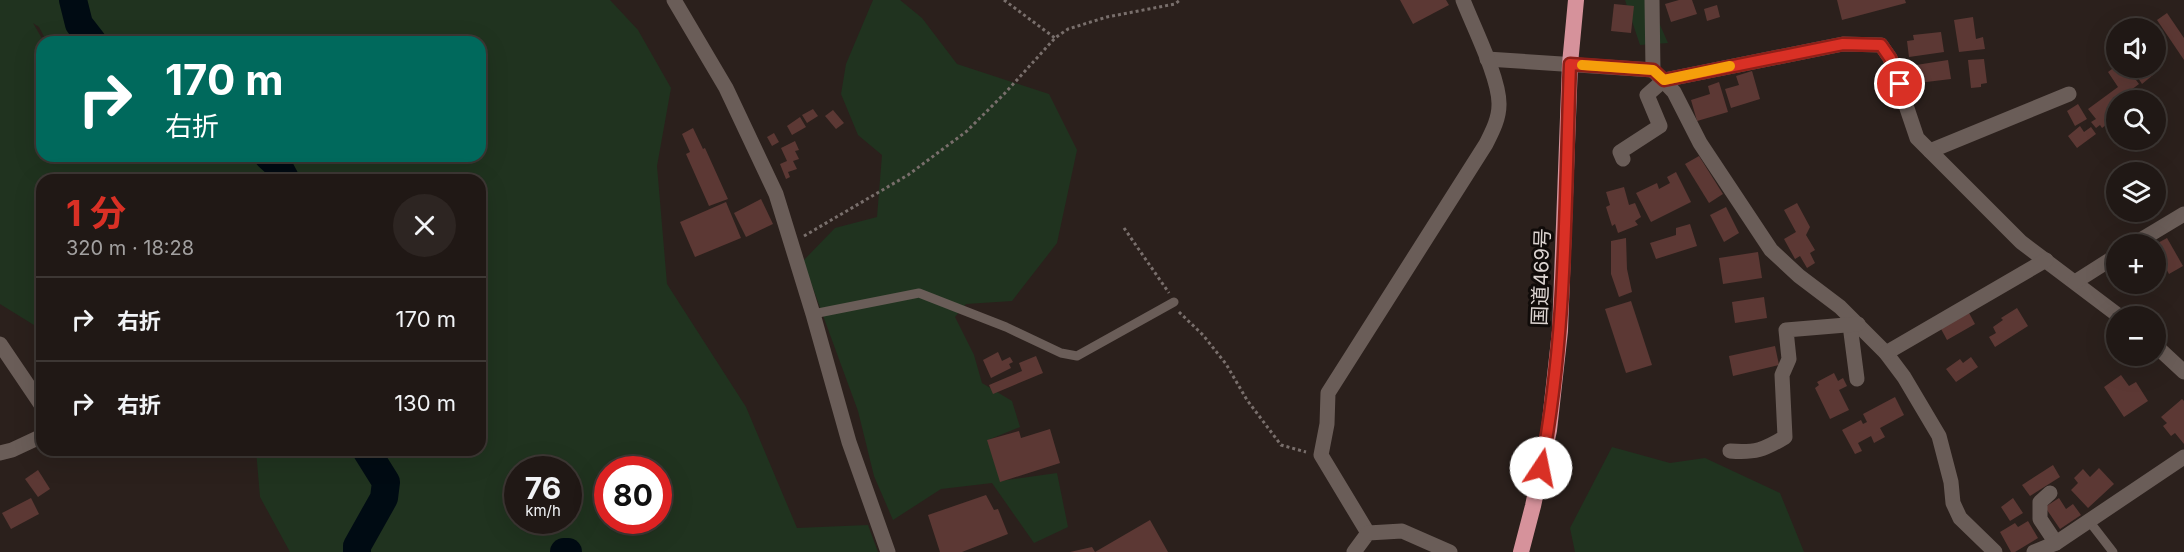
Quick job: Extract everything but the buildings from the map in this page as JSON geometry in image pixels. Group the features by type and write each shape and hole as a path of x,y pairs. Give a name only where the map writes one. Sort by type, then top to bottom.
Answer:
{"highway":[{"name":"国道469号","path":"1521,552 1549,430 1560,331 1570,64 1576,0"}],"street":[{"path":"675,0 726,88 776,194 849,441 888,552"},
{"path":"1368,533 1321,455 1327,424 1328,393 1486,144 1495,125 1499,105 1497,86 1463,0"},
{"path":"1623,159 1620,153 1660,126 1647,95 1658,75 1652,0"},
{"path":"1486,59 1570,64 1658,75 1843,44 1881,45 1890,58 1917,138 2021,242 2106,306"},
{"path":"1658,75 1674,92 1700,143 1771,250 1799,276 1840,307 1854,325 1886,353 1904,377 1939,436 1951,482 1953,503 1960,518 1995,552"},
{"path":"1930,150 2069,94"},
{"path":"2151,234 2184,214"},
{"path":"1886,353 2046,260"},
{"path":"2075,282 2106,262"},
{"path":"1854,325 1857,379"},
{"path":"1730,451 1751,453 1773,445 1785,437 1782,375 1789,359 1786,330 1854,325"},
{"path":"0,344 36,397"},
{"path":"2166,355 2184,372"},
{"path":"0,453 36,439"},
{"path":"2034,552 2056,543 2184,457"},
{"path":"2050,493 2040,502 2040,519 2056,543"},
{"path":"1368,533 1402,531 1450,552"},
{"path":"1354,552 1368,533"}],"lane":[{"path":"813,314 919,293 1006,327 1061,353 1077,356 1174,302"},
{"path":"2089,521 2113,552"}],"path":[{"path":"1004,0 1055,38"},
{"path":"792,243 908,175 967,131 1055,38 1068,29 1107,16 1159,8 1175,4 1180,0"},
{"path":"1124,228 1174,302 1176,309 1203,335 1226,364 1246,400 1281,445 1321,455"}],"green space":[{"path":"0,0 610,0 638,30 671,88 657,166 667,284 746,407 797,528 868,525 878,552 290,552 260,497 257,456 486,456 486,174 36,174 36,326 0,304"},
{"path":"873,0 900,0 922,18 957,64 1049,94 1077,150 1057,243 1012,301 966,304 955,317 974,355 982,383 1012,401 1020,427 988,440 1000,481 1057,473 1068,527 1034,543 992,483 941,489 893,520 874,476 858,411 803,261 835,228 877,217 882,155 858,135 841,94 846,64"},
{"path":"1625,0 1655,0 1653,9 1668,43 1640,45"},
{"path":"1612,447 1670,463 1705,458 1780,493 1804,552 1575,552 1570,528"}],"waterway":[{"path":"73,0 79,24 88,36"},
{"path":"275,162 283,174"},
{"path":"357,552 357,546 384,498 386,482 370,456"}],"slow traffic":[{"path":"1582,65 1653,70 1664,80 1730,66"}],"route":[{"path":"1541,468 1549,430 1560,331 1570,64 1653,70 1664,80 1843,44 1881,45 1890,58 1900,84"}]}
